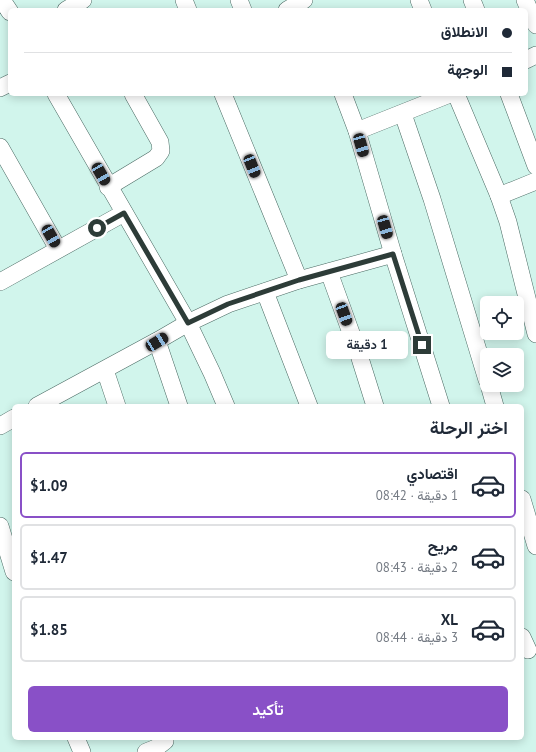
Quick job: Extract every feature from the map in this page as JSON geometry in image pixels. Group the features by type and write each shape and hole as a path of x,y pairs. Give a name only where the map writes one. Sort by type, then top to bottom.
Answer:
{"street":[{"path":"2,0 8,9"},
{"path":"290,8 304,0"},
{"path":"525,0 536,25"},
{"path":"71,8 83,3"},
{"path":"57,96 108,187 188,323 225,404"},
{"path":"108,187 156,158 161,151 160,142 134,96"},
{"path":"223,96 299,280"},
{"path":"344,96 357,131 393,254 440,404"},
{"path":"357,131 445,96"},
{"path":"457,96 499,196 510,229 536,334"},
{"path":"510,96 536,166"},
{"path":"403,114 432,199 480,357"},
{"path":"0,147 58,249"},
{"path":"499,196 536,181"},
{"path":"0,282 124,213"},
{"path":"41,404 157,342 188,323 228,304 299,280 393,254"},
{"path":"329,272 359,355 374,404"},
{"path":"265,292 308,404"},
{"path":"157,342 178,404"},
{"path":"105,370 115,404"},
{"path":"491,392 494,404"},
{"path":"0,426 12,419"},
{"path":"524,505 536,546"},
{"path":"0,526 12,565"},
{"path":"77,740 82,752"},
{"path":"146,752 161,744 165,740"}],"route":[{"path":"97,228 124,213 188,323 228,304 299,280 393,254 422,345"}]}
